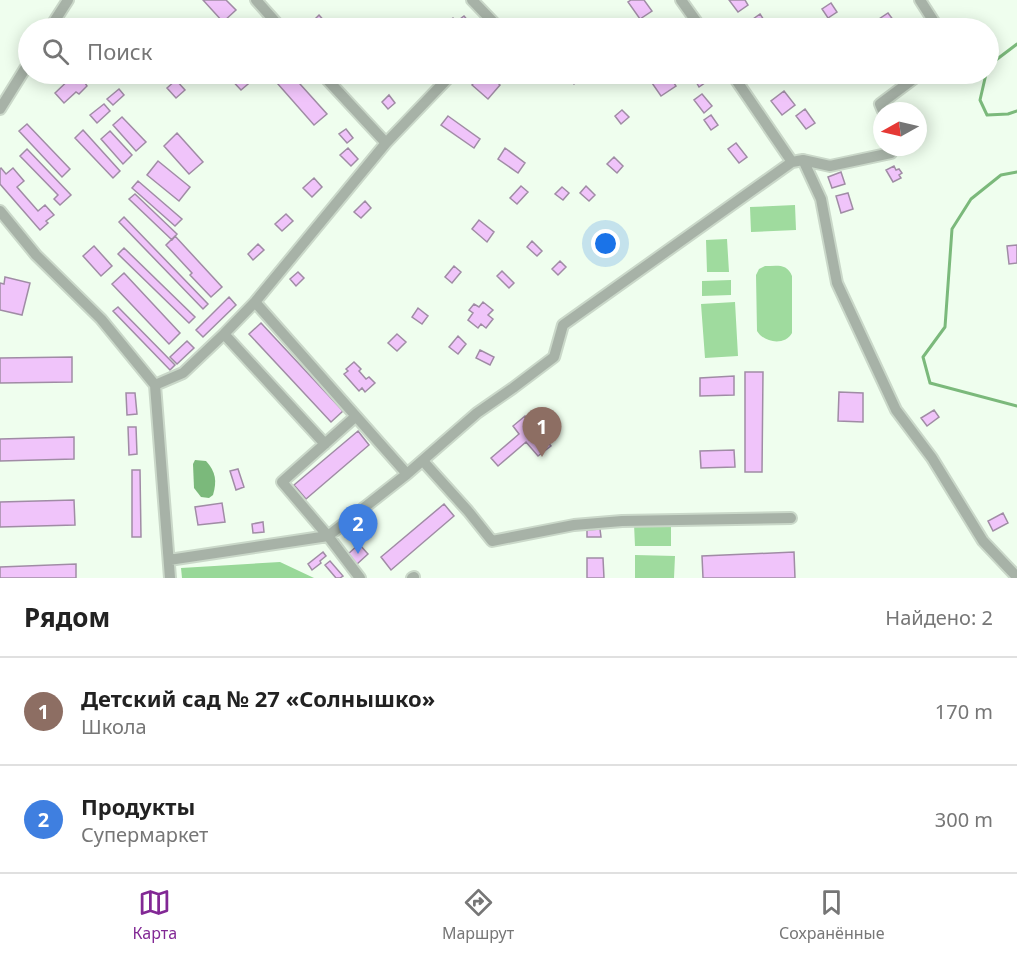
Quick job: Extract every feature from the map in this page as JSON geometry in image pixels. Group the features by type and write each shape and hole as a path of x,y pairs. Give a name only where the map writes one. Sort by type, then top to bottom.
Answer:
{"street":[{"path":"56,18 68,0"},
{"path":"256,0 272,18"},
{"path":"472,0 488,18"},
{"path":"681,0 694,18"},
{"path":"920,0 932,18"},
{"path":"0,110 18,80"},
{"path":"331,84 386,143"},
{"path":"155,386 183,373 255,302 386,143 442,84"},
{"path":"740,84 798,161 822,199 837,283 896,410 932,458 983,541 1017,577"},
{"path":"883,102 907,84"},
{"path":"169,560 328,536 423,461 477,413 554,357 563,325 798,161 831,166 877,156"},
{"path":"0,211 36,255 101,320 155,386 170,578"},
{"path":"255,302 407,474"},
{"path":"224,334 325,444"},
{"path":"355,417 282,482 360,578"},
{"path":"423,461 492,541 574,525 622,520 791,518"}],"shaded area":[{"path":"795,205 796,230 751,232 750,207"},
{"path":"727,239 729,272 707,272 706,240"},
{"path":"765,266 784,267 792,276 792,333 785,340 769,340 757,331 756,275 759,269"},
{"path":"731,280 731,295 702,296 702,281"},
{"path":"735,302 738,356 705,358 701,304"},
{"path":"195,460 206,461 214,473 213,495 209,498 201,497 194,488 193,464"},
{"path":"634,524 671,524 671,546 635,546"},
{"path":"635,555 675,556 674,578 635,578"},
{"path":"280,562 314,578 182,578 181,568"}],"building":[{"path":"203,0 226,0 236,10 227,18 219,18"},
{"path":"644,0 652,11 639,18 628,2"},
{"path":"729,0 745,0 748,5 738,12"},
{"path":"831,3 837,12 828,18 822,9"},
{"path":"888,13 892,18 880,18"},
{"path":"64,84 86,84 87,86 64,103 55,93"},
{"path":"172,84 180,84 185,90 176,98 167,88"},
{"path":"235,84 248,84 241,90"},
{"path":"278,84 300,84 327,114 314,125"},
{"path":"499,84 500,85 488,99 472,85"},
{"path":"653,84 675,84 676,86 661,96"},
{"path":"119,89 124,95 113,105 107,99"},
{"path":"784,91 795,105 782,115 771,101"},
{"path":"702,94 712,106 704,113 694,100"},
{"path":"389,95 395,103 388,109 382,102"},
{"path":"104,104 110,111 97,123 90,115"},
{"path":"805,109 815,123 806,129 796,116"},
{"path":"622,110 629,117 621,124 615,116"},
{"path":"711,115 718,125 711,130 704,120"},
{"path":"448,116 480,139 474,148 441,125"},
{"path":"122,117 146,142 136,151 113,125"},
{"path":"27,124 70,169 62,177 19,131"},
{"path":"346,129 353,138 347,143 339,134"},
{"path":"83,130 120,171 113,178 75,138"},
{"path":"110,131 132,155 123,164 101,139"},
{"path":"177,133 203,162 189,174 164,146"},
{"path":"736,143 747,157 739,163 728,149"},
{"path":"348,148 358,159 351,166 340,155"},
{"path":"505,148 525,163 518,173 498,159"},
{"path":"27,149 71,195 60,205 54,199 58,195 20,156"},
{"path":"614,157 623,166 617,173 607,164"},
{"path":"158,161 190,187 179,201 147,175"},
{"path":"894,166 902,173 899,175 901,178 893,182 886,170"},
{"path":"1,168 6,174 13,168 24,181 17,187 38,211 45,205 54,215 40,230 0,184"},
{"path":"841,172 845,184 832,188 828,177"},
{"path":"314,178 322,187 312,197 303,188"},
{"path":"138,181 182,219 175,226 132,188"},
{"path":"521,186 528,192 517,204 510,198"},
{"path":"586,186 595,195 589,201 580,193"},
{"path":"562,187 569,193 563,200 555,194"},
{"path":"848,193 853,209 841,213 836,196"},
{"path":"135,194 177,234 172,240 129,199"},
{"path":"365,201 371,208 361,218 354,212"},
{"path":"286,214 293,221 282,231 275,224"},
{"path":"124,217 208,304 203,309 119,222"},
{"path":"479,220 494,232 487,242 472,229"},
{"path":"175,236 222,287 211,297 166,245"},
{"path":"532,241 542,251 537,256 527,247"},
{"path":"258,244 264,250 253,260 248,254"},
{"path":"1017,245 1017,263 1009,264 1007,246"},
{"path":"94,246 112,266 101,276 83,256"},
{"path":"124,248 195,317 189,323 118,254"},
{"path":"560,261 566,267 558,275 552,269"},
{"path":"454,266 461,272 452,283 445,277"},
{"path":"502,271 514,283 509,288 497,276"},
{"path":"298,272 304,278 296,286 290,279"},
{"path":"124,273 180,333 169,344 112,284"},
{"path":"5,277 30,283 22,315 0,310 0,283 4,284"},
{"path":"229,297 236,305 203,337 196,330"},
{"path":"483,302 493,310 488,315 493,319 486,328 481,324 478,328 468,320 473,313 469,310 474,304 479,307"},
{"path":"118,307 175,365 170,370 113,311"},
{"path":"418,308 428,316 422,324 412,317"},
{"path":"261,323 343,411 331,422 249,334"},
{"path":"397,334 406,342 397,351 388,343"},
{"path":"458,336 466,344 458,354 449,347"},
{"path":"187,341 194,348 177,364 170,357"},
{"path":"480,350 494,357 490,365 476,358"},
{"path":"72,357 72,382 0,383 0,358"},
{"path":"354,362 366,379 369,377 375,383 365,392 362,388 359,391 344,374"},
{"path":"745,372 763,372 762,472 745,472"},
{"path":"734,376 734,395 700,396 700,378"},
{"path":"839,392 863,393 863,422 838,421"},
{"path":"126,393 135,393 137,414 127,415"},
{"path":"934,410 939,417 927,426 921,418"},
{"path":"525,416 551,446 538,456 526,442 498,466 491,458 519,434 513,426"},
{"path":"128,427 136,427 137,454 129,455"},
{"path":"358,431 369,445 306,499 294,485"},
{"path":"74,437 74,459 0,461 0,439"},
{"path":"734,450 735,467 701,468 700,451"},
{"path":"238,469 244,487 236,490 230,471"},
{"path":"132,470 140,470 141,537 132,537"},
{"path":"74,500 75,525 0,527 0,502"},
{"path":"222,503 225,522 198,525 195,507"},
{"path":"444,504 454,516 391,570 381,557"},
{"path":"1003,513 1008,523 993,531 988,521"},
{"path":"263,522 264,532 253,533 252,524"},
{"path":"600,529 601,537 587,537 587,530"},
{"path":"359,544 368,554 356,565 347,555"},
{"path":"323,552 326,556 312,570 308,564"},
{"path":"794,552 795,578 703,578 702,556"},
{"path":"587,558 603,558 604,578 587,578"},
{"path":"330,561 343,576 336,578 325,565"},
{"path":"76,564 76,578 0,578 0,567"}],"waterway":[{"path":"999,58 1017,44"},
{"path":"984,84 980,100 987,115 1017,111"},
{"path":"1017,172 1001,175 971,199 952,229 945,327 923,357 930,383 1017,406"}],"place":[{"name":"Детский сад № 27 «Солнышко»","path":"542,457"},
{"name":"Продукты","path":"358,554"}]}
